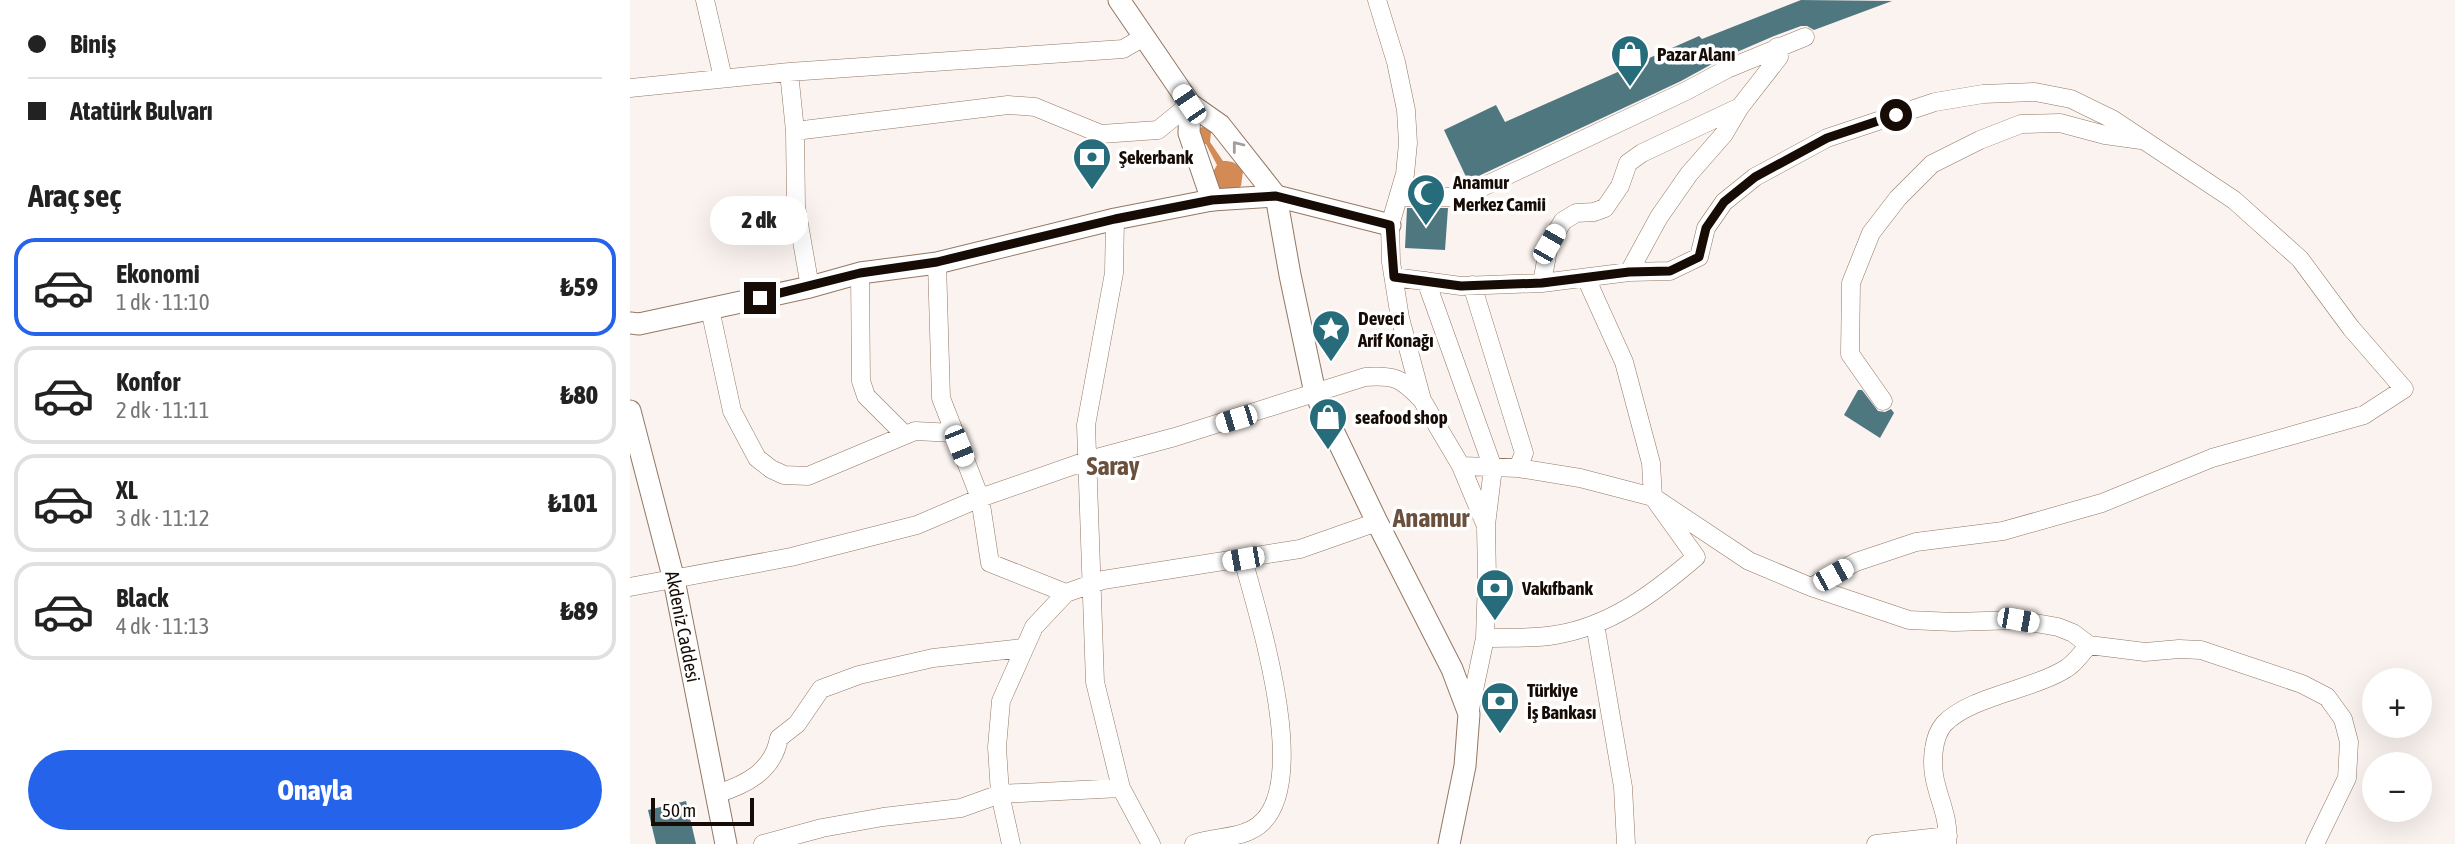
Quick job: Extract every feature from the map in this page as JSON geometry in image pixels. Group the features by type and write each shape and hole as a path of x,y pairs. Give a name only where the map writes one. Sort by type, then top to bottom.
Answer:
{"street":[{"path":"705,0 723,78"},
{"path":"1119,0 1189,104 1220,125 1276,196 1315,393 1452,669 1469,714"},
{"path":"1377,0 1396,62 1406,110 1408,143 1399,197 1390,225 1400,318 1422,400"},
{"path":"630,88 789,72 1123,49 1144,37"},
{"path":"1399,197 1453,197 1472,192 1777,47 1805,37"},
{"path":"1629,272 1659,217 1689,174 1724,134 1740,107 1779,57 1777,47"},
{"path":"789,72 795,131 796,207 810,287"},
{"path":"1394,277 1472,285 1542,283 1629,272 1670,271 1699,257 1706,228 1724,202 1755,177 1827,138 1935,103 1983,94 2035,92 2071,99 2112,118 2234,200 2300,259 2351,328 2404,389 2364,415 2212,458 2102,503 2003,531 1916,542 1856,562 1811,587"},
{"path":"795,131 1008,105 1035,107 1101,134 1135,133 1158,130 1189,104"},
{"path":"1189,104 1189,133 1212,200"},
{"path":"1542,283 1549,244 1563,221 1576,213 1605,208 1620,186 1628,163 1642,153 1740,107"},
{"path":"1883,401 1850,354 1851,283 1871,233 1898,198 1932,164 1980,140 2021,124 2060,122 2105,135 2144,141"},
{"path":"633,326 810,287 860,273 937,262 1115,219 1212,200 1276,196 1390,225"},
{"path":"1115,219 1114,273 1086,425 1095,682 1121,788 1151,844"},
{"path":"937,262 941,398 980,498 990,563 1066,593"},
{"path":"860,273 861,381 866,396 905,435"},
{"path":"1485,638 1555,635 1595,624 1619,614 1645,598 1696,557 1653,497 1651,463 1624,362 1586,278"},
{"path":"1426,281 1493,468 1486,526 1485,638 1469,714 1465,766 1449,844"},
{"path":"1472,285 1524,453 1518,468"},
{"path":"710,309 732,411 757,458 771,469 784,475 808,476 915,431 954,433"},
{"path":"630,587 790,557 917,525 980,498 1089,460 1175,437 1365,377 1386,376 1403,380 1422,400 1461,466 1486,526"},
{"name":"Akdeniz Caddesi","path":"630,411 674,580 726,844"},
{"path":"1461,466 1518,468 1580,478 1653,497 1749,561 1811,587 1909,620 2018,620 2058,627 2073,633 2089,645 2145,652 2201,650 2302,684 2327,697 2343,719 2349,743 2347,778 2315,844"},
{"path":"1011,844 1000,794 997,747 1001,701 1034,627 1066,593 1103,580 1300,549 1377,522"},
{"path":"1194,844 1252,830 1269,816 1282,776 1283,737 1275,691 1243,559"},
{"path":"1595,624 1623,788 1626,844"},
{"path":"1876,844 1947,840 1949,825 1933,782 1932,764 1937,735 1944,724 1963,711 2065,670 2089,645"},
{"path":"716,794 741,786 765,769 776,753 779,738 797,724 821,689 859,675 933,659 1024,648"},
{"path":"763,844 825,836 883,817 961,808 1000,794 1121,788"}],"shaded area":[{"path":"1203,127 1211,132 1210,142 1223,161 1234,163 1243,171 1241,186 1235,190 1218,189 1213,172 1217,165 1206,144 1202,145 1199,128"}],"building":[{"name":"Pazar Alanı","path":"1801,0 1892,1 1814,30 1801,26 1774,36 1468,181 1444,130 1496,105 1505,122 1699,36 1702,39"},
{"name":"Anamur Merkez Camii","path":"1407,208 1448,208 1445,250 1405,248"},
{"path":"1858,390 1862,390 1878,411 1891,409 1894,413 1880,438 1844,415"},
{"path":"686,801 696,844 656,844 648,810"}],"place":[{"name":"Pazar Alanı","path":"1630,88"},
{"name":"Şekerbank","path":"1092,191"},
{"name":"Anamur Merkez Camii","path":"1426,227"},
{"name":"Deveci Arif Konağı","path":"1331,363"},
{"name":"seafood shop","path":"1328,451"},
{"name":"Vakıfbank","path":"1495,622"},
{"name":"Türkiye İş Bankası","path":"1500,735"}],"district":[{"name":"Saray","path":"1113,466"},
{"name":"Anamur","path":"1431,518"}],"route":[{"path":"760,298 860,273 937,262 1168,208 1212,200 1276,196 1390,225 1394,277 1461,286 1542,283 1629,272 1670,271 1699,257 1706,228 1724,202 1755,177 1827,138 1896,115"}]}
